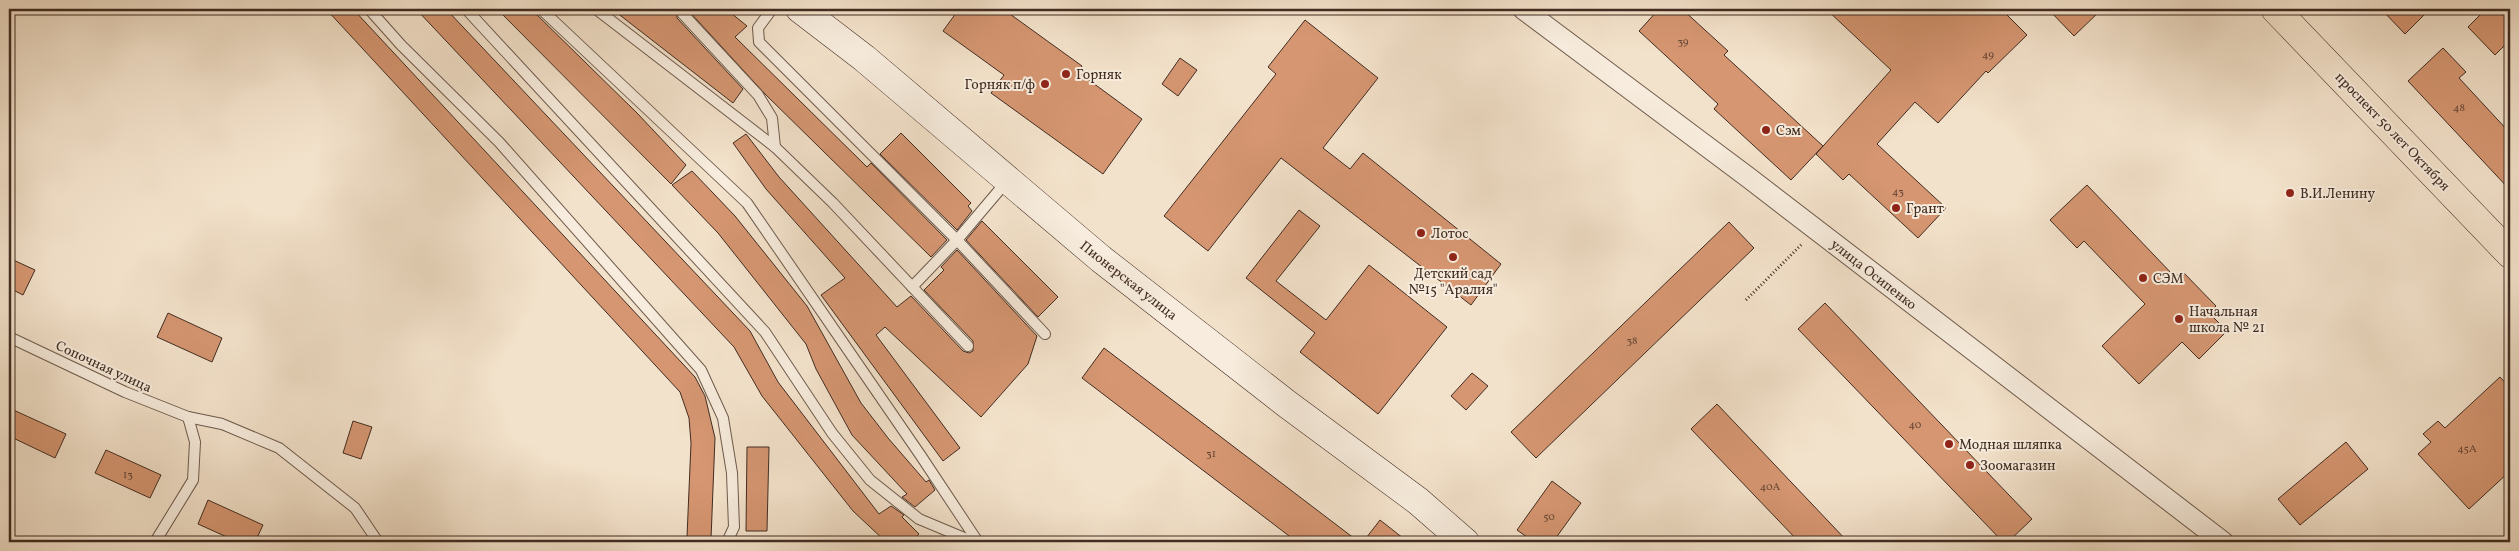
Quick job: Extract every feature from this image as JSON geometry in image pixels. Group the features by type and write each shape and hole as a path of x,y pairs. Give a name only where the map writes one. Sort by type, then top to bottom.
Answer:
{"main road":[{"name":"Пионерская улица","path":"800,9 864,58 1101,259 1280,398 1418,501 1465,542"},
{"name":"проспект 50 лет Октября","path":"2275,9 2510,254"}],"street":[{"name":"улица Осипенко","path":"1523,9 1816,230 2223,542"}],"lane":[{"path":"369,9 401,45 499,142 701,370 723,418 732,473 734,527 727,542"},
{"path":"466,9 765,332 832,433 870,480 919,519 976,542"},
{"path":"541,9 747,202 976,542"},
{"path":"596,9 774,147 832,203 968,346"},
{"path":"771,9 758,28 759,42 957,240 1045,334"},
{"path":"682,13 758,95 772,118 774,147"},
{"path":"912,287 957,240 1007,180"},
{"name":"Сопочная улица","path":"9,336 125,392 188,417 222,424 279,448 355,508 378,542"},
{"path":"155,542 193,480 195,442 188,417"}],"path":[{"path":"1746,300 1816,230"}],"building":[{"path":"326,9 353,9 695,377 705,396 715,438 711,539 687,537 691,443 689,418 680,392"},
{"path":"416,9 446,9 750,331 778,382 879,514 891,506 904,515 902,517 919,534 911,542 886,542 853,511 762,396 734,347"},
{"path":"497,9 531,9 637,113 686,165 671,184"},
{"path":"612,9 677,9 677,18 743,89 733,103"},
{"path":"687,9 726,9 747,26 735,37 867,167 871,163 947,240 931,257 765,94"},
{"name":"Горняк п/ф","path":"959,9 1003,9 1082,66 1078,72 1142,119 1103,174 991,93 1004,75 943,31"},
{"path":"1659,9 1682,9 1728,51 1724,55 1823,146 1791,180 1714,109 1718,104 1639,31"},
{"path":"1826,9 2001,9 2027,35 1988,73 1986,71 1938,123 1915,102 1877,144 1946,208 1918,238 1849,174 1843,180 1816,154 1891,70"},
{"path":"2048,9 2102,9 2074,36"},
{"path":"2381,9 2430,9 2405,34"},
{"path":"2486,9 2510,9 2510,40 2495,55 2468,27"},
{"name":"Лотос","path":"1305,20 1378,78 1323,148 1350,169 1363,153 1501,264 1471,305 1281,158 1208,251 1164,216 1276,74 1268,67"},
{"path":"2443,48 2466,72 2459,78 2510,133 2510,190 2408,81"},
{"path":"1180,58 1197,70 1178,96 1162,84"},
{"path":"901,133 971,203 968,206 972,211 957,230 880,154"},
{"path":"746,134 779,177 897,307 911,296 963,351 969,353 973,351 973,341 924,290 944,270 941,267 957,250 1037,336 1028,364 981,417 885,327 876,335 960,448 943,461 821,295 845,278 766,189 733,143"},
{"path":"692,171 735,216 807,306 861,403 926,482 929,480 935,490 915,507 902,497 907,494 852,435 816,369 806,344 718,233 672,185"},
{"path":"2087,185 2175,277 2182,271 2216,306 2209,313 2227,331 2199,359 2182,342 2139,384 2102,346 2145,304 2084,241 2077,248 2050,220"},
{"path":"1299,210 1320,226 1276,281 1326,320 1369,265 1447,327 1378,414 1300,352 1315,333 1246,278"},
{"path":"982,221 1058,297 1038,317 966,240"},
{"path":"1729,222 1754,248 1536,458 1511,432"},
{"path":"9,258 35,270 23,295 9,288"},
{"path":"1825,303 2032,519 2008,542 2003,542 1798,329"},
{"path":"168,313 222,338 212,362 157,337"},
{"path":"1104,348 1359,542 1297,542 1082,378"},
{"path":"1472,373 1488,386 1466,410 1451,396"},
{"path":"2500,377 2510,388 2510,471 2469,509 2418,454 2431,442 2423,434 2438,421 2445,428"},
{"path":"1717,404 1848,542 1799,542 1691,429"},
{"path":"9,408 66,434 55,458 9,436"},
{"path":"353,421 372,427 361,459 343,453"},
{"path":"2346,442 2368,469 2300,525 2278,499"},
{"path":"747,447 769,447 767,531 746,531"},
{"path":"106,450 161,475 150,498 95,473"},
{"path":"1552,481 1581,503 1553,542 1534,542 1517,530"},
{"path":"208,500 263,525 255,542 238,542 198,524"},
{"path":"1380,520 1408,542 1363,542"}],"place":[{"name":"Горняк","path":"1066,74"},
{"name":"Горняк п/ф","path":"1045,84"},
{"name":"Сэм","path":"1766,130"},
{"name":"В.И.Ленину","path":"2290,193"},
{"name":"Грант","path":"1896,208"},
{"name":"Лотос","path":"1421,233"},
{"name":"Детский сад №15 \"Аралия\"","path":"1453,257"},
{"name":"СЭМ","path":"2143,278"},
{"name":"Начальная школа № 21","path":"2179,319"},
{"name":"Модная шляпка","path":"1949,444"},
{"name":"Зоомагазин","path":"1970,465"}]}
